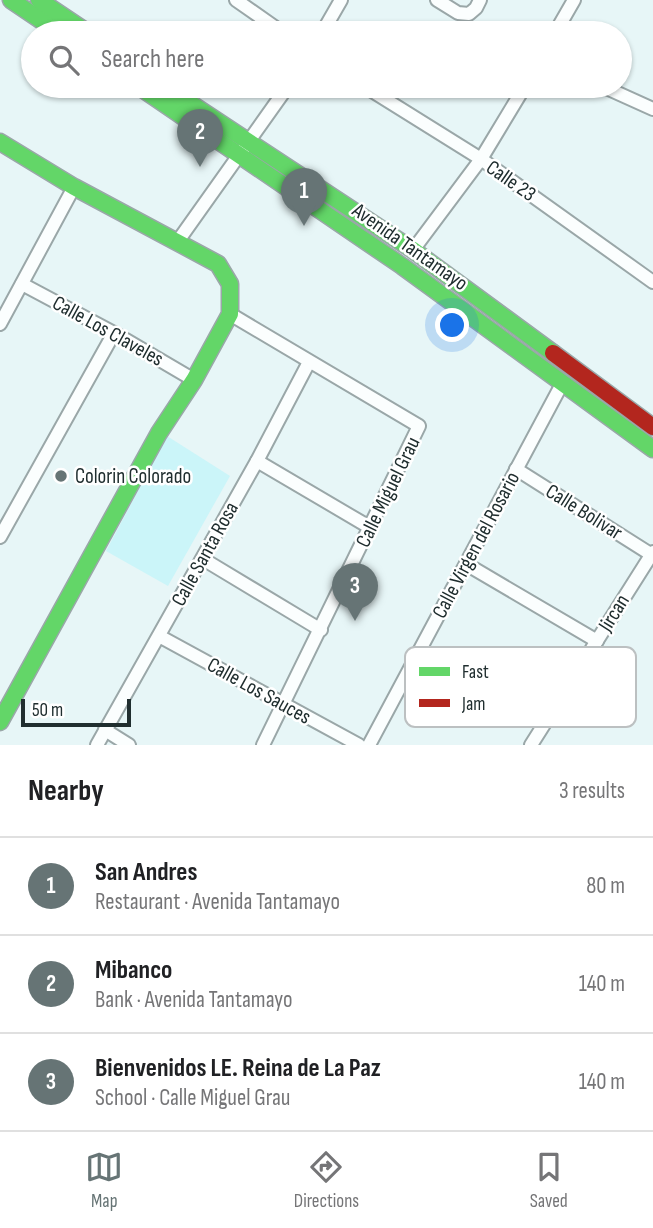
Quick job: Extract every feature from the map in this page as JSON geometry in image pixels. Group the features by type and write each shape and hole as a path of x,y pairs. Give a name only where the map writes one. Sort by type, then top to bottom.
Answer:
{"street":[{"path":"11,0 42,21"},
{"path":"39,0 70,21"},
{"path":"236,0 266,21"},
{"path":"329,21 341,0"},
{"path":"437,0 458,13 468,14 480,0"},
{"path":"562,21 574,0"},
{"name":"Avenida Tantamayo","path":"158,98 413,250 653,427"},
{"name":"Avenida Tantamayo","path":"179,98 245,150 653,449"},
{"path":"178,242 280,98"},
{"name":"Calle 23","path":"383,98 481,159 653,282"},
{"path":"413,250 481,159 518,98"},
{"path":"629,98 653,109"},
{"path":"0,142 74,187 218,264 230,284 230,314 194,380 159,433 0,722"},
{"path":"0,324 74,187"},
{"name":"Calle Los Claveles","path":"22,284 114,332 194,380"},
{"path":"230,314 310,362"},
{"path":"0,537 114,332"},
{"name":"Calle Miguel Grau","path":"263,745 419,426 310,362"},
{"name":"Calle Santa Rosa","path":"97,745 203,559 310,362"},
{"name":"Calle Virgen del Rosario","path":"422,647 563,382"},
{"path":"257,461 371,528"},
{"name":"Calle Bolivar","path":"516,469 652,553"},
{"name":"Jircan","path":"593,647 652,553"},
{"path":"203,559 321,630"},
{"path":"466,564 597,640"},
{"name":"Calle Los Sauces","path":"159,636 359,745"},
{"name":"Calle Virgen del Rosario","path":"369,745 405,678"},
{"name":"Jircan","path":"531,745 542,727"},
{"path":"105,730 129,745"}],"shaded area":[{"path":"167,436 230,476 168,586 106,551"}],"traffic: fast":[{"path":"11,0 42,21"},
{"path":"39,0 70,21"},
{"path":"156,98 402,266 653,449"},
{"path":"182,98 413,250 553,353"},
{"path":"0,142 74,187 218,264 230,284 230,314 194,380 159,433 0,722"}],"traffic: jam":[{"path":"553,353 653,427"}],"place":[{"name":"Mibanco","path":"200,167"},
{"name":"San Andres","path":"304,226"},
{"name":"Colorin Colorado","path":"61,476"},
{"name":"Bienvenidos LE. Reina de La Paz","path":"355,621"}]}
